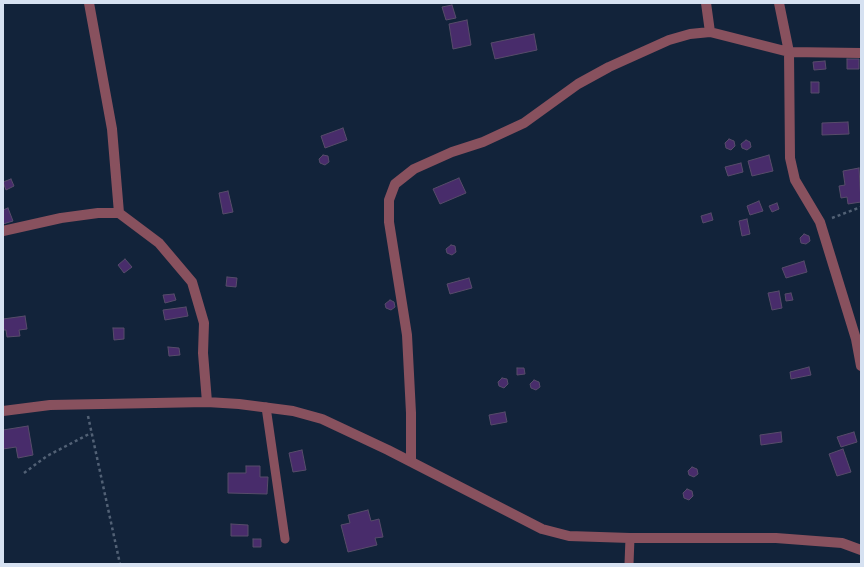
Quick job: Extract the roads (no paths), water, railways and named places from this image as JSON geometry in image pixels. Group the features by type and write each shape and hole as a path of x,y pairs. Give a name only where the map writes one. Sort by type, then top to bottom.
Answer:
{"street":[{"path":"89,3 112,129 119,213"},
{"path":"706,3 710,32"},
{"path":"779,3 789,52 790,158 795,180 820,222 856,339 861,366"},
{"path":"411,462 411,413 407,335 389,222 389,200 395,184 414,168 452,152 483,142 524,123 578,84 668,40 690,34 710,32 789,52 861,53"},
{"path":"3,232 61,218 98,213 119,213 159,243 192,282 204,323 203,353 207,402"},
{"path":"3,411 85,404 207,402 293,411 322,419 411,462 542,529 569,536 630,538 776,538 842,543 861,550"}],"lane":[{"path":"266,407 285,539"},
{"path":"629,564 630,538"}]}
